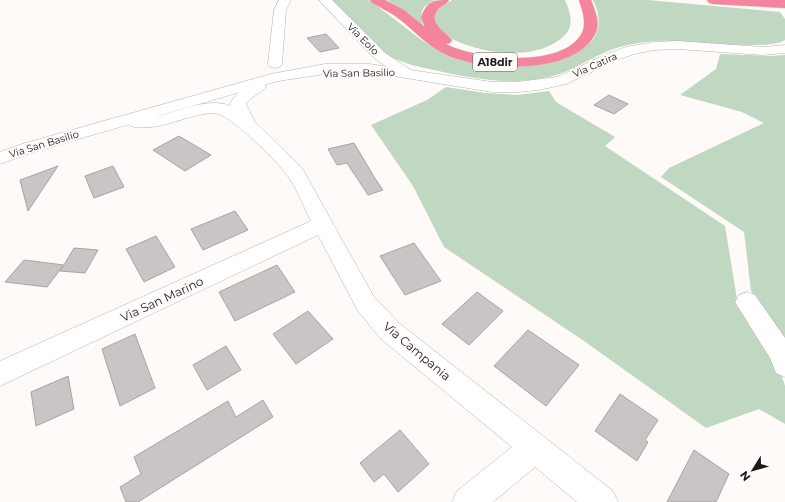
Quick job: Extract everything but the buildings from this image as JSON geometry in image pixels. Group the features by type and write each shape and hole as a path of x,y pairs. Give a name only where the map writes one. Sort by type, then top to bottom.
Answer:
{"highway":[{"name":"A18dir","path":"376,0 401,14 427,37 446,50 478,60 506,63 532,62 555,57 564,54 578,45 587,34 591,21 584,0"},
{"name":"A18dir","path":"444,0 435,5 428,13 429,23 436,34 450,43 469,50 505,56 538,54 554,49 568,41 577,32 579,26 579,14 573,0"},
{"path":"713,0 738,0 785,4"}],"street":[{"name":"Via Eolo","path":"325,0 380,56 406,73"},
{"path":"275,64 280,10 284,1"},
{"name":"Via Catira","path":"406,73 492,87 517,87 539,85 561,80 631,50 654,46 677,45 763,51 785,49"},
{"name":"Via San Basilio","path":"0,158 153,112 290,74 324,68 369,68 406,73"},
{"name":"Via San Basilio","path":"0,161 297,77 326,73 406,73"},
{"path":"247,124 238,104 241,98 258,87"},
{"path":"136,122 157,121 213,108 231,112 247,124"},
{"name":"Via Campania","path":"247,124 295,172 366,304 390,331 602,502"},
{"name":"Via San Marino","path":"0,374 323,224"},
{"path":"747,302 781,354 785,365"},
{"path":"468,502 535,448"}],"green space":[{"path":"331,0 368,0 429,45 446,54 465,61 508,67 529,66 550,62 569,55 586,46 595,36 599,18 593,0 648,0 780,12 785,19 785,40 761,45 653,41 613,49 602,53 568,71 547,78 514,81 482,79 413,65 393,58 369,39"},
{"path":"387,0 435,0 426,5 422,11 423,27 405,11"},
{"path":"452,0 565,0 570,14 570,26 568,31 559,40 545,48 538,50 512,53 486,50 459,42 437,28 434,19 438,10"},
{"path":"720,54 771,56 785,55 785,344 751,291 744,232 661,177 669,168 764,123 742,112 680,95 716,69"},
{"path":"446,87 485,93 517,95 549,91 556,102 615,137 605,146 725,226 737,299 774,350 785,386 785,424 759,409 706,428 584,341 444,247 413,186 371,125 427,100"}]}
